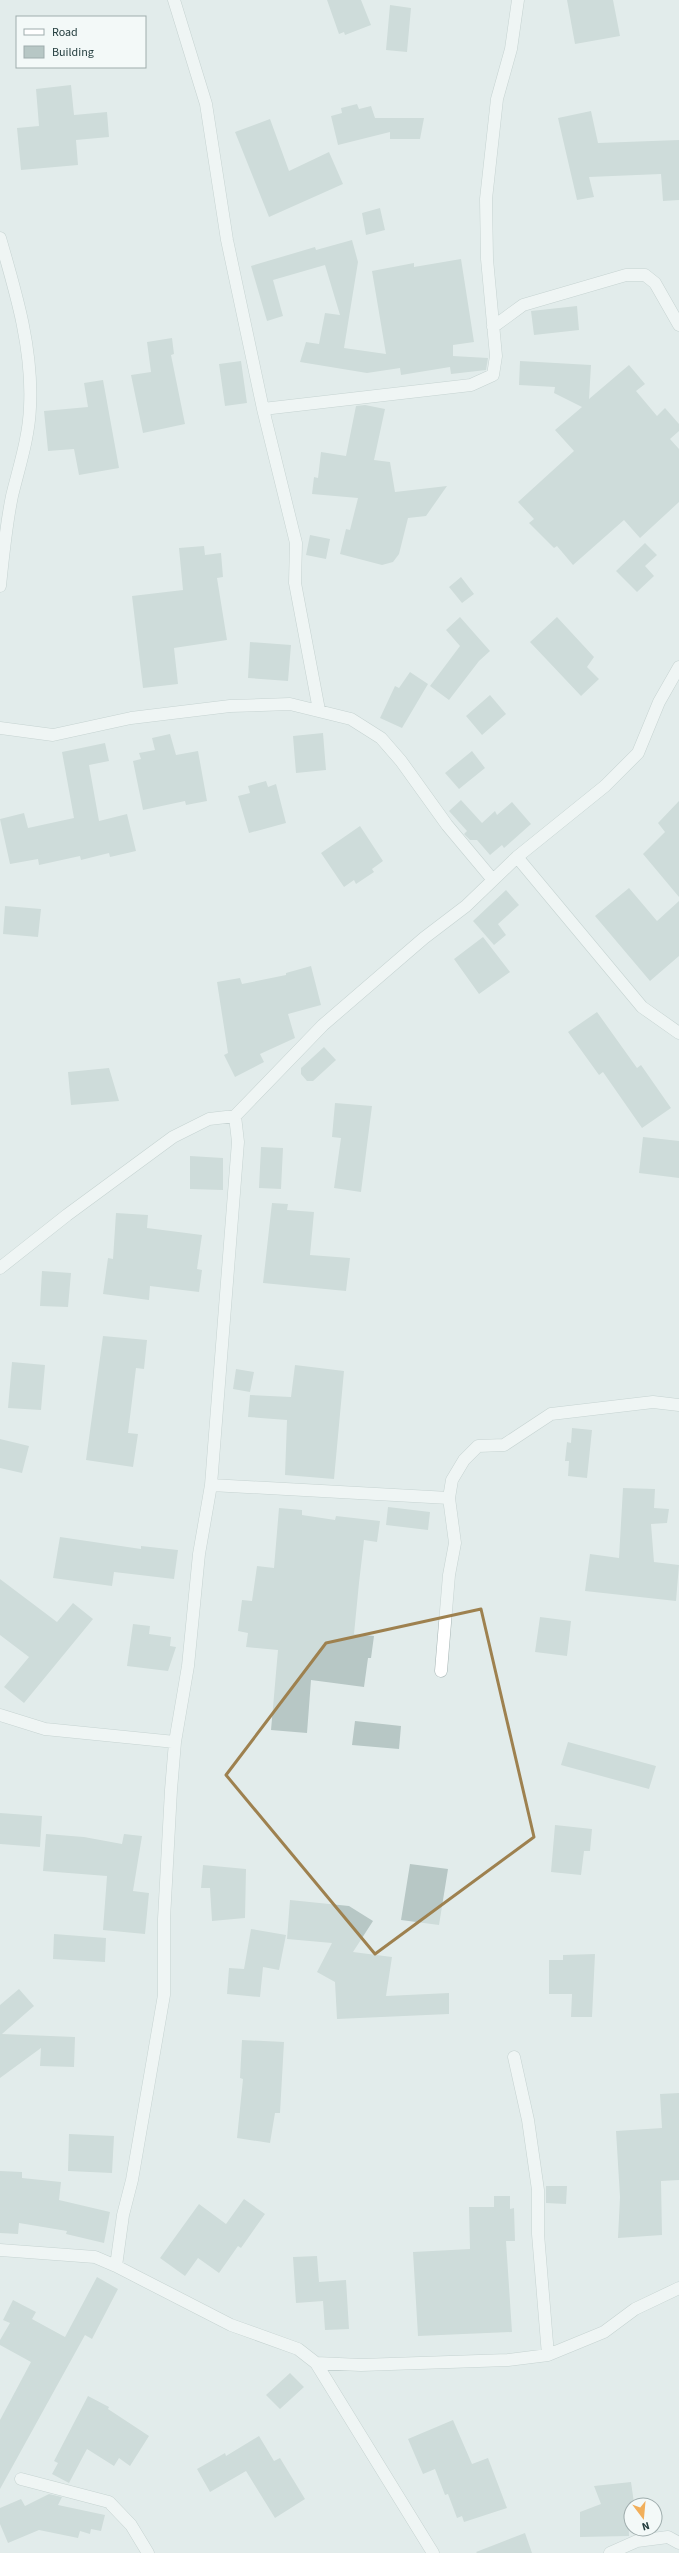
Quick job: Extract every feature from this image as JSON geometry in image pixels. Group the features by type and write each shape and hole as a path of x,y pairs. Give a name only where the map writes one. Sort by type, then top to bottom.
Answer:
{"street":[{"path":"174,0 206,104 227,240 263,409 296,543 295,583 319,710"},
{"path":"263,409 472,384 493,375 496,356 487,259 486,199 490,177 489,156 497,99 511,49 518,0"},
{"path":"0,238 20,307 29,367 30,408 21,466 12,496 0,586"},
{"path":"494,327 523,305 626,275 645,274 656,283 679,325"},
{"path":"0,1268 103,1188 173,1137 208,1119 235,1116 323,1025 424,938 466,906 517,857 605,786 638,753 659,702 679,667"},
{"path":"0,728 54,735 131,718 230,706 290,704 351,719 381,738 401,761 447,825 493,880"},
{"path":"517,857 642,1007 679,1033"},
{"path":"116,2266 123,2215 132,2180 164,1996 164,1919 175,1742 188,1666 199,1554 211,1485 238,1142 235,1116"},
{"path":"441,1671 449,1576 455,1543 449,1498 452,1480 464,1460 478,1446 504,1445 551,1414 653,1402 679,1405"},
{"path":"211,1485 449,1498"},
{"path":"0,1715 45,1730 175,1742"},
{"path":"514,2056 528,2120 538,2190 538,2234 548,2355"},
{"path":"0,2250 95,2257 116,2266 231,2325 298,2349 316,2363 433,2553"},
{"path":"316,2363 361,2365 508,2360 548,2355 604,2332 635,2309 679,2288"},
{"path":"21,2478 109,2502 131,2524 148,2553"},
{"path":"610,2553 645,2540 668,2536 679,2543"}],"highlighted area":[{"path":"481,1609 534,1837 375,1954 226,1775 326,1643"}],"building":[{"path":"327,0 361,0 371,25 345,35 344,32 339,34"},
{"path":"567,0 613,0 620,36 575,44"},
{"path":"390,5 411,8 407,52 386,50"},
{"path":"71,85 74,115 107,112 109,137 76,140 78,165 21,170 17,128 39,126 36,89"},
{"path":"357,104 359,109 371,106 375,118 424,118 420,139 390,139 390,132 338,145 331,116 342,113 341,108"},
{"path":"591,111 598,143 679,140 679,200 663,201 661,174 589,177 594,197 577,200 558,118"},
{"path":"270,119 289,171 329,152 343,184 269,217 235,132"},
{"path":"380,208 385,230 366,235 362,213"},
{"path":"352,240 358,262 344,348 386,354 372,271 414,263 414,267 461,259 474,342 453,345 453,356 488,358 486,370 451,374 450,367 401,375 400,368 367,373 300,362 306,342 319,344 325,313 340,315 325,265 273,280 283,316 267,321 251,266 315,247 316,250"},
{"path":"577,306 579,330 534,335 531,311"},
{"path":"172,338 174,354 171,355 185,424 143,433 131,375 151,372 147,342"},
{"path":"241,361 247,403 225,406 219,364"},
{"path":"520,361 591,365 589,399 629,365 645,384 636,391 657,416 665,408 679,424 679,431 670,439 679,449 679,502 640,538 624,520 573,565 557,546 554,548 529,523 534,519 518,502 574,451 555,430 582,407 554,393 555,387 519,385"},
{"path":"103,380 119,468 79,475 74,449 48,451 44,411 88,407 84,383"},
{"path":"365,405 385,409 374,460 390,462 395,492 447,486 426,516 408,518 399,554 393,562 382,565 340,554 346,529 350,530 358,498 312,494 314,477 318,478 321,452 346,456 356,406"},
{"path":"310,535 330,539 326,559 306,555"},
{"path":"645,543 657,555 645,566 654,576 637,592 616,571"},
{"path":"204,546 205,555 221,553 223,577 217,578 227,640 174,648 178,684 143,688 132,596 183,590 179,548"},
{"path":"461,577 474,594 462,603 449,587"},
{"path":"460,617 490,651 479,661 449,700 430,686 460,646 446,630"},
{"path":"557,617 594,657 587,667 599,679 581,696 530,642"},
{"path":"250,642 291,645 288,681 248,678"},
{"path":"410,672 428,684 402,728 380,718 395,686 399,688"},
{"path":"490,695 506,714 482,735 466,716"},
{"path":"323,733 326,770 296,773 293,736"},
{"path":"170,734 176,755 198,751 207,801 186,805 185,801 143,810 133,761 141,759 139,753 155,750 152,738"},
{"path":"105,743 109,761 89,765 99,821 127,814 136,851 110,857 109,853 81,860 80,856 39,865 38,859 10,864 0,819 24,813 28,828 74,818 62,752"},
{"path":"472,751 485,768 459,789 445,773"},
{"path":"266,781 268,787 276,784 286,823 249,833 238,796 250,793 248,786"},
{"path":"461,800 482,823 495,811 497,815 512,802 531,824 504,848 502,845 490,855 477,840 470,840 464,834 467,831 449,811"},
{"path":"679,801 679,897 643,854 665,832 658,823"},
{"path":"360,826 383,861 372,869 374,872 356,884 354,880 344,887 321,853"},
{"path":"629,888 657,921 679,901 679,956 650,981 595,916"},
{"path":"506,890 519,905 498,924 506,935 494,945 473,921"},
{"path":"5,906 41,909 38,937 3,934"},
{"path":"483,937 510,972 479,994 454,959"},
{"path":"311,966 321,1005 288,1014 295,1038 260,1054 264,1062 235,1077 224,1055 228,1053 217,982 240,978 242,984 286,975 286,973"},
{"path":"597,1012 637,1068 641,1065 671,1108 642,1128 603,1072 599,1075 568,1032"},
{"path":"324,1047 336,1060 313,1081 307,1081 301,1074 301,1068"},
{"path":"109,1068 119,1101 71,1105 68,1072"},
{"path":"335,1103 372,1106 361,1192 334,1188 341,1138 332,1137"},
{"path":"643,1137 679,1141 679,1178 639,1173"},
{"path":"261,1147 283,1148 281,1189 259,1188"},
{"path":"190,1156 223,1158 223,1190 190,1189"},
{"path":"272,1203 288,1204 287,1210 314,1212 310,1255 350,1258 346,1291 263,1283"},
{"path":"116,1213 148,1215 147,1228 202,1235 197,1269 202,1270 199,1292 150,1286 149,1300 103,1294 108,1258 113,1259"},
{"path":"42,1271 71,1273 68,1307 40,1306"},
{"path":"103,1336 147,1340 144,1369 136,1368 128,1433 138,1434 133,1467 86,1460"},
{"path":"12,1362 45,1365 41,1410 8,1408"},
{"path":"295,1365 344,1371 334,1479 285,1475 287,1420 248,1417 250,1395 291,1397"},
{"path":"236,1369 254,1372 250,1392 233,1389"},
{"path":"572,1428 592,1430 587,1478 568,1476 569,1461 565,1461 567,1442 571,1443"},
{"path":"0,1439 29,1446 22,1473 0,1468"},
{"path":"623,1488 655,1489 654,1508 669,1509 667,1523 651,1524 654,1562 679,1565 676,1601 585,1591 590,1554 619,1558"},
{"path":"388,1507 430,1512 428,1530 386,1525"},
{"path":"279,1508 302,1510 302,1515 335,1520 336,1516 380,1521 377,1542 364,1540 354,1634 374,1636 371,1658 368,1658 364,1687 311,1680 307,1733 271,1730 278,1650 246,1647 248,1633 238,1631 242,1600 252,1601 257,1566 274,1568"},
{"path":"60,1537 141,1549 141,1546 178,1550 174,1579 114,1572 112,1586 53,1578"},
{"path":"0,1579 57,1622 73,1603 93,1619 24,1703 4,1687 29,1657 0,1635"},
{"path":"540,1617 571,1621 567,1656 535,1652"},
{"path":"133,1624 150,1626 149,1634 171,1637 170,1646 176,1647 168,1671 127,1666"},
{"path":"355,1721 401,1726 399,1749 352,1745"},
{"path":"568,1742 656,1766 649,1789 561,1765"},
{"path":"0,1813 42,1816 40,1847 0,1844"},
{"path":"555,1825 592,1829 590,1851 584,1851 581,1875 551,1872"},
{"path":"46,1834 84,1837 122,1844 124,1834 142,1836 133,1891 149,1893 145,1934 103,1930 107,1876 43,1871"},
{"path":"410,1864 448,1869 439,1925 401,1920"},
{"path":"203,1865 246,1869 245,1918 212,1921 210,1888 201,1888"},
{"path":"290,1900 349,1906 373,1921 353,1952 392,1957 386,1996 449,1993 449,2014 337,2019 335,1982 317,1972 332,1943 287,1939"},
{"path":"251,1929 286,1935 279,1970 263,1967 260,1997 227,1994 229,1968 244,1969"},
{"path":"54,1934 106,1938 105,1962 53,1959"},
{"path":"595,1954 592,2017 571,2017 572,1994 549,1994 549,1960 563,1960 563,1955"},
{"path":"19,1989 34,2006 2,2034 75,2037 74,2067 40,2066 41,2048 0,2078 0,2005"},
{"path":"242,2040 284,2042 280,2113 275,2113 270,2143 237,2138 243,2079 240,2078"},
{"path":"679,2093 679,2180 661,2181 662,2235 618,2238 620,2197 616,2131 662,2128 660,2094"},
{"path":"69,2134 114,2136 112,2173 68,2171"},
{"path":"0,2171 22,2172 22,2178 61,2182 59,2200 110,2212 104,2243 66,2234 67,2231 19,2223 18,2234 0,2233"},
{"path":"546,2186 567,2186 566,2204 546,2203"},
{"path":"494,2196 510,2196 510,2209 514,2208 515,2241 506,2241 512,2332 418,2336 413,2252 470,2249 469,2207 494,2207"},
{"path":"244,2199 265,2214 241,2248 238,2246 219,2273 198,2258 185,2276 160,2258 199,2204 226,2224"},
{"path":"317,2256 319,2282 346,2280 349,2329 325,2330 323,2301 296,2303 293,2257"},
{"path":"97,2277 118,2289 92,2339 85,2335 0,2489 0,2420 31,2362 0,2345 0,2340 10,2323 3,2320 13,2300 36,2312 32,2319 65,2337"},
{"path":"290,2373 304,2387 280,2409 266,2395"},
{"path":"88,2396 109,2407 108,2409 149,2436 130,2466 119,2458 114,2466 87,2449 69,2483 52,2474 58,2463 54,2461"},
{"path":"453,2420 472,2464 488,2458 507,2508 464,2522 462,2516 457,2518 448,2494 445,2495 435,2469 423,2474 408,2439"},
{"path":"259,2436 274,2461 280,2458 305,2499 275,2518 246,2471 210,2492 197,2469 225,2453 226,2456"},
{"path":"631,2482 633,2497 623,2497 623,2536 580,2537 580,2512 601,2504 594,2486"},
{"path":"49,2494 62,2497 58,2505 105,2515 101,2531 91,2529 90,2534 80,2531 78,2538 39,2530 8,2543 0,2524 0,2508 21,2499 25,2506"},
{"path":"525,2533 532,2553 476,2552"}]}
